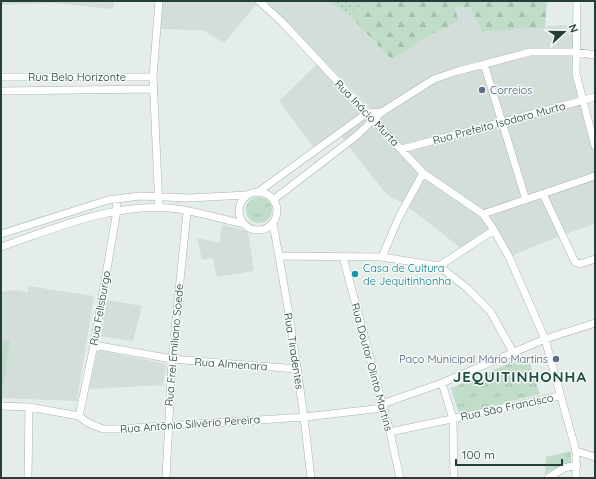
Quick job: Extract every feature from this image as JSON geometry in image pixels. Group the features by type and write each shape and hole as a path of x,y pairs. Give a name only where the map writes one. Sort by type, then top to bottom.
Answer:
{"street":[{"path":"159,1 152,77 159,208"},
{"name":"Rua Inácio Murta","path":"259,1 282,22 423,173 483,214"},
{"path":"577,1 576,74 595,146"},
{"path":"273,200 344,146 374,121 382,112 434,80 484,64 530,52 576,52 595,55"},
{"path":"484,64 526,200"},
{"name":"Rua Belo Horizonte","path":"1,77 152,77"},
{"name":"Rua Belo Horizonte","path":"1,91 152,89"},
{"name":"Rua Prefeito Isodoro Murta","path":"402,149 595,97"},
{"path":"1,234 92,204 116,199 158,196 189,198 247,195 258,192 366,113 382,112"},
{"path":"382,257 400,217 423,173"},
{"path":"576,478 576,452 545,339 509,257 483,214 595,176"},
{"path":"1,247 84,218 117,210 159,208 187,212 244,224 249,228 262,230 273,224 277,212 273,200 264,193 258,192"},
{"path":"543,194 575,262 580,264 595,259"},
{"path":"244,224 239,212 242,200 247,195"},
{"name":"Rua Felisburgo","path":"79,416 94,344 117,210 116,199"},
{"name":"Rua Frei Emiliano Soede","path":"166,478 167,427 172,359 187,212"},
{"name":"Rua Tiradentes","path":"273,224 297,369 311,478"},
{"path":"439,266 494,230"},
{"path":"279,256 382,257 439,266 467,288 490,311 513,352"},
{"name":"Rua Doutor Olinto Martins","path":"343,256 390,432 400,478"},
{"path":"545,339 595,323"},
{"name":"Rua Antônio Silvério Pereira","path":"1,406 29,407 79,416 88,423 103,429 167,427 304,417 382,406 442,383 545,339"},
{"name":"Rua Almenara","path":"94,344 172,359 297,369"},
{"path":"442,383 453,419 454,478"},
{"name":"Rua São Francisco","path":"390,432 560,396"},
{"path":"28,478 29,407"},
{"path":"576,452 595,457"},
{"path":"548,478 564,468 577,465"}],"shaded area":[{"path":"1,1 114,1 113,9 54,3 1,5"},
{"path":"159,1 259,1 224,43 203,30 156,29"},
{"path":"266,1 329,1 349,15 392,60 426,37 459,21 454,7 470,7 482,32 577,24 576,74 595,146 595,224 562,235 509,257 494,230 463,250 406,205 386,194 339,134 315,149 279,101 319,62 367,113 371,109"},
{"path":"222,225 248,231 254,271 217,277 213,258 202,260 197,238 220,243"},
{"path":"28,286 94,296 77,401 1,398 1,292 16,290 28,292"},
{"path":"107,300 142,306 133,341 101,336"},
{"path":"98,350 166,364 163,385 89,389"}],"green space":[{"path":"329,1 365,1 349,15"},
{"path":"365,1 547,1 545,27 482,32 470,7 454,7 459,21 426,37 392,60 349,15"},
{"path":"259,197 268,201 272,210 268,219 259,223 250,219 246,210 250,201"},
{"path":"1,340 10,341 3,386 1,386"},
{"path":"527,356 540,394 459,414 451,388"},
{"path":"571,451 571,464 557,467 545,474 546,457"}],"place":[{"name":"Correios","path":"482,90"},
{"name":"Casa de Cultura de Jequitinhonha","path":"355,274"},
{"name":"Paço Municipal Mário Martins","path":"556,359"}],"district":[{"name":"JEQUITINHONHA","path":"520,376"}]}
